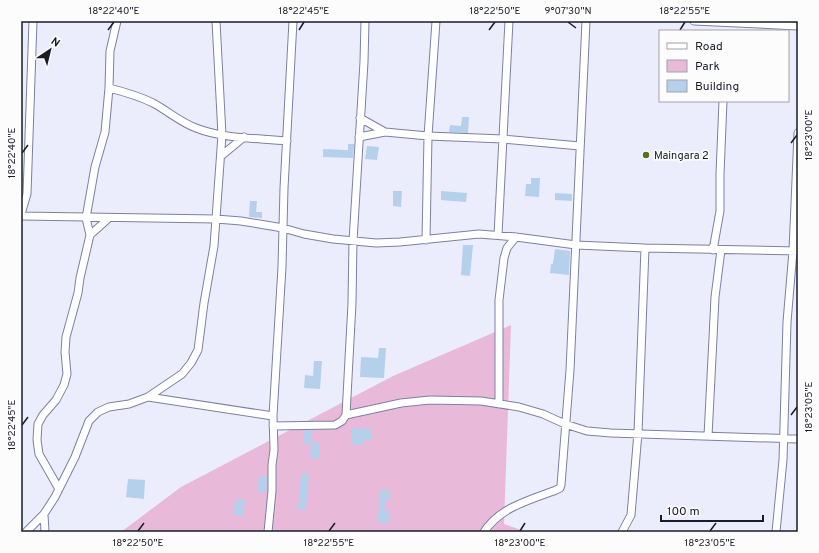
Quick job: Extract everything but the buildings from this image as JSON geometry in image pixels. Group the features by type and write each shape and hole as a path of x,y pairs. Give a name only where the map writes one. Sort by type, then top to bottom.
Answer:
{"street":[{"path":"33,21 27,194 21,215 86,218 241,221 283,228 304,234 352,241 382,243 460,236 498,235 576,245 713,250 795,251"},
{"path":"59,489 39,454 37,440 38,424 43,415 56,400 64,385 67,374 65,352 66,337 78,293 81,272 90,235 86,218 95,167 105,132 110,88 110,51 117,21"},
{"path":"26,532 44,514 55,497 75,457 89,421 98,412 109,407 129,404 148,397 182,374 191,363 198,350 204,303 214,246 221,156 222,135 216,21"},
{"path":"268,532 272,491 272,465 274,450 273,416 293,21"},
{"path":"273,426 335,425 342,421 346,414 352,303 352,241 364,62 365,21"},
{"path":"426,240 428,136 436,21"},
{"path":"498,235 509,21"},
{"path":"484,532 492,520 499,515 518,505 560,488 561,484 570,370 586,21"},
{"path":"694,21 729,25 798,26"},
{"path":"110,88 131,94 154,104 173,117 196,128 222,135 287,141"},
{"path":"713,250 720,211 723,102"},
{"path":"360,118 385,132"},
{"path":"359,137 385,132 428,136 503,139 580,146"},
{"path":"776,532 783,460 787,322 795,251 798,133"},
{"path":"221,156 244,137"},
{"path":"90,235 109,218"},
{"path":"499,404 500,300 504,258 507,248 516,237"},
{"path":"622,532 631,515 638,433 645,248"},
{"path":"708,436 715,304 721,250"},
{"path":"148,397 273,416"},
{"path":"346,414 401,403 430,400 481,401 519,407 543,414 565,424 587,431 798,439"},
{"path":"44,514 45,532"}],"green space":[{"path":"511,325 504,524 527,532 121,532 181,487 393,376"}],"place":[{"name":"Maingara 2","path":"646,155"}]}
